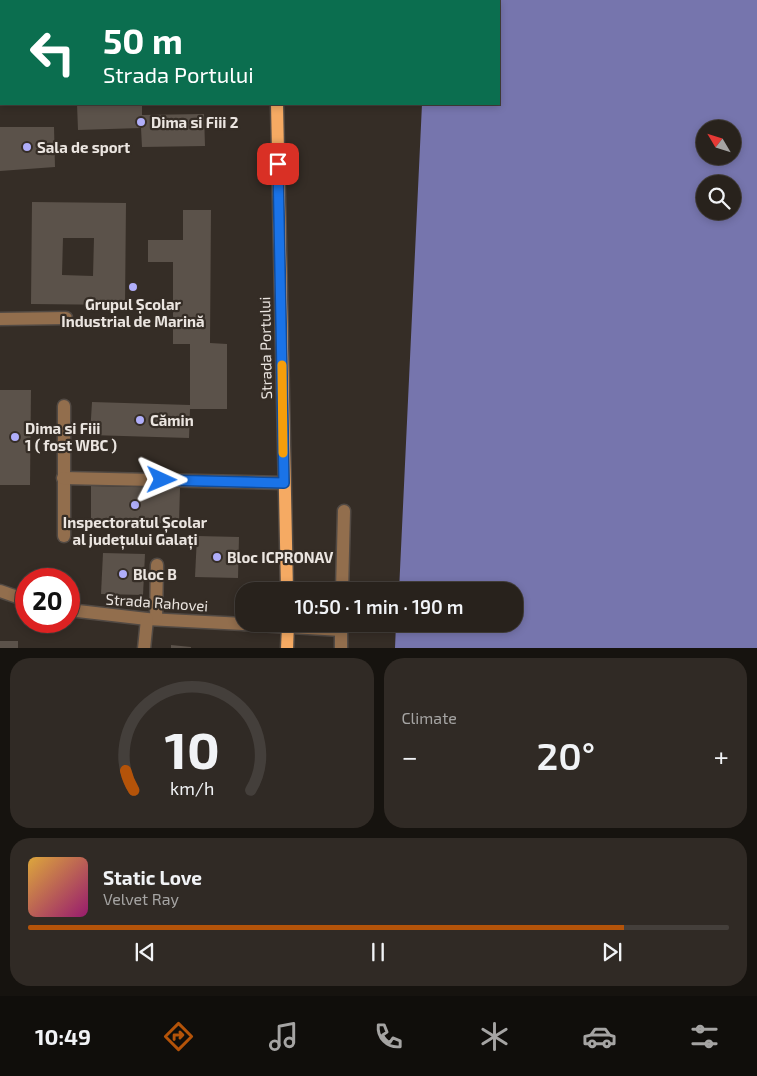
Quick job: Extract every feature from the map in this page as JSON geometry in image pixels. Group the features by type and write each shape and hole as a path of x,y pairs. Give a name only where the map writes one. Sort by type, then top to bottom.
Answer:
{"main road":[{"name":"Strada Portului","path":"277,105 287,582"},
{"path":"287,648 288,632"}],"street":[{"path":"0,319 66,318"},
{"path":"64,406 64,536"},
{"path":"63,478 284,483"},
{"path":"342,582 344,510"},
{"path":"144,648 152,619 157,565"},
{"path":"0,591 15,596"},
{"name":"Strada Rahovei","path":"80,611 152,619 235,624"},
{"path":"341,632 341,648"}],"water":[{"path":"500,0 757,0 757,648 395,648 396,632 523,632 523,582 399,582 422,105 500,105"}],"building":[{"name":"Dima si Fiii 2","path":"77,105 142,105 142,115 204,114 205,146 142,147 141,128 78,130"},
{"name":"Sala de sport","path":"0,127 54,127 55,167 0,171"},
{"path":"32,202 126,203 125,305 31,304","holes":["63,238 94,238 93,276 62,275"]},
{"path":"183,210 211,210 210,343 227,344 227,409 190,409 189,438 90,435 92,402 190,405 190,344 173,344 173,262 148,262 148,240 183,240"},
{"name":"Dima si Fiii 1 ( fost WBC )","path":"0,390 31,390 30,485 0,485"},
{"name":"Inspectoratul Școlar al județului Galați","path":"91,486 180,488 179,523 91,522"},
{"name":"Bloc ICPRONAV","path":"197,536 239,537 238,578 195,577"},
{"name":"Bloc B","path":"103,553 145,554 143,595 101,594"},
{"path":"0,641 18,641 18,648 0,648"},
{"path":"171,645 191,647 191,648 171,648"}],"slow traffic":[{"path":"282,365 283,453"}],"place":[{"name":"Dima si Fiii 2","path":"141,122"},
{"name":"Sala de sport","path":"27,147"},
{"name":"Grupul Școlar Industrial de Marină","path":"133,287"},
{"name":"Cămin","path":"140,420"},
{"name":"Dima si Fiii 1 ( fost WBC )","path":"15,437"},
{"name":"Inspectoratul Școlar al județului Galați","path":"135,505"},
{"name":"Bloc ICPRONAV","path":"217,557"},
{"name":"Bloc B","path":"123,574"}],"route":[{"path":"162,480 284,483 278,164"}]}
